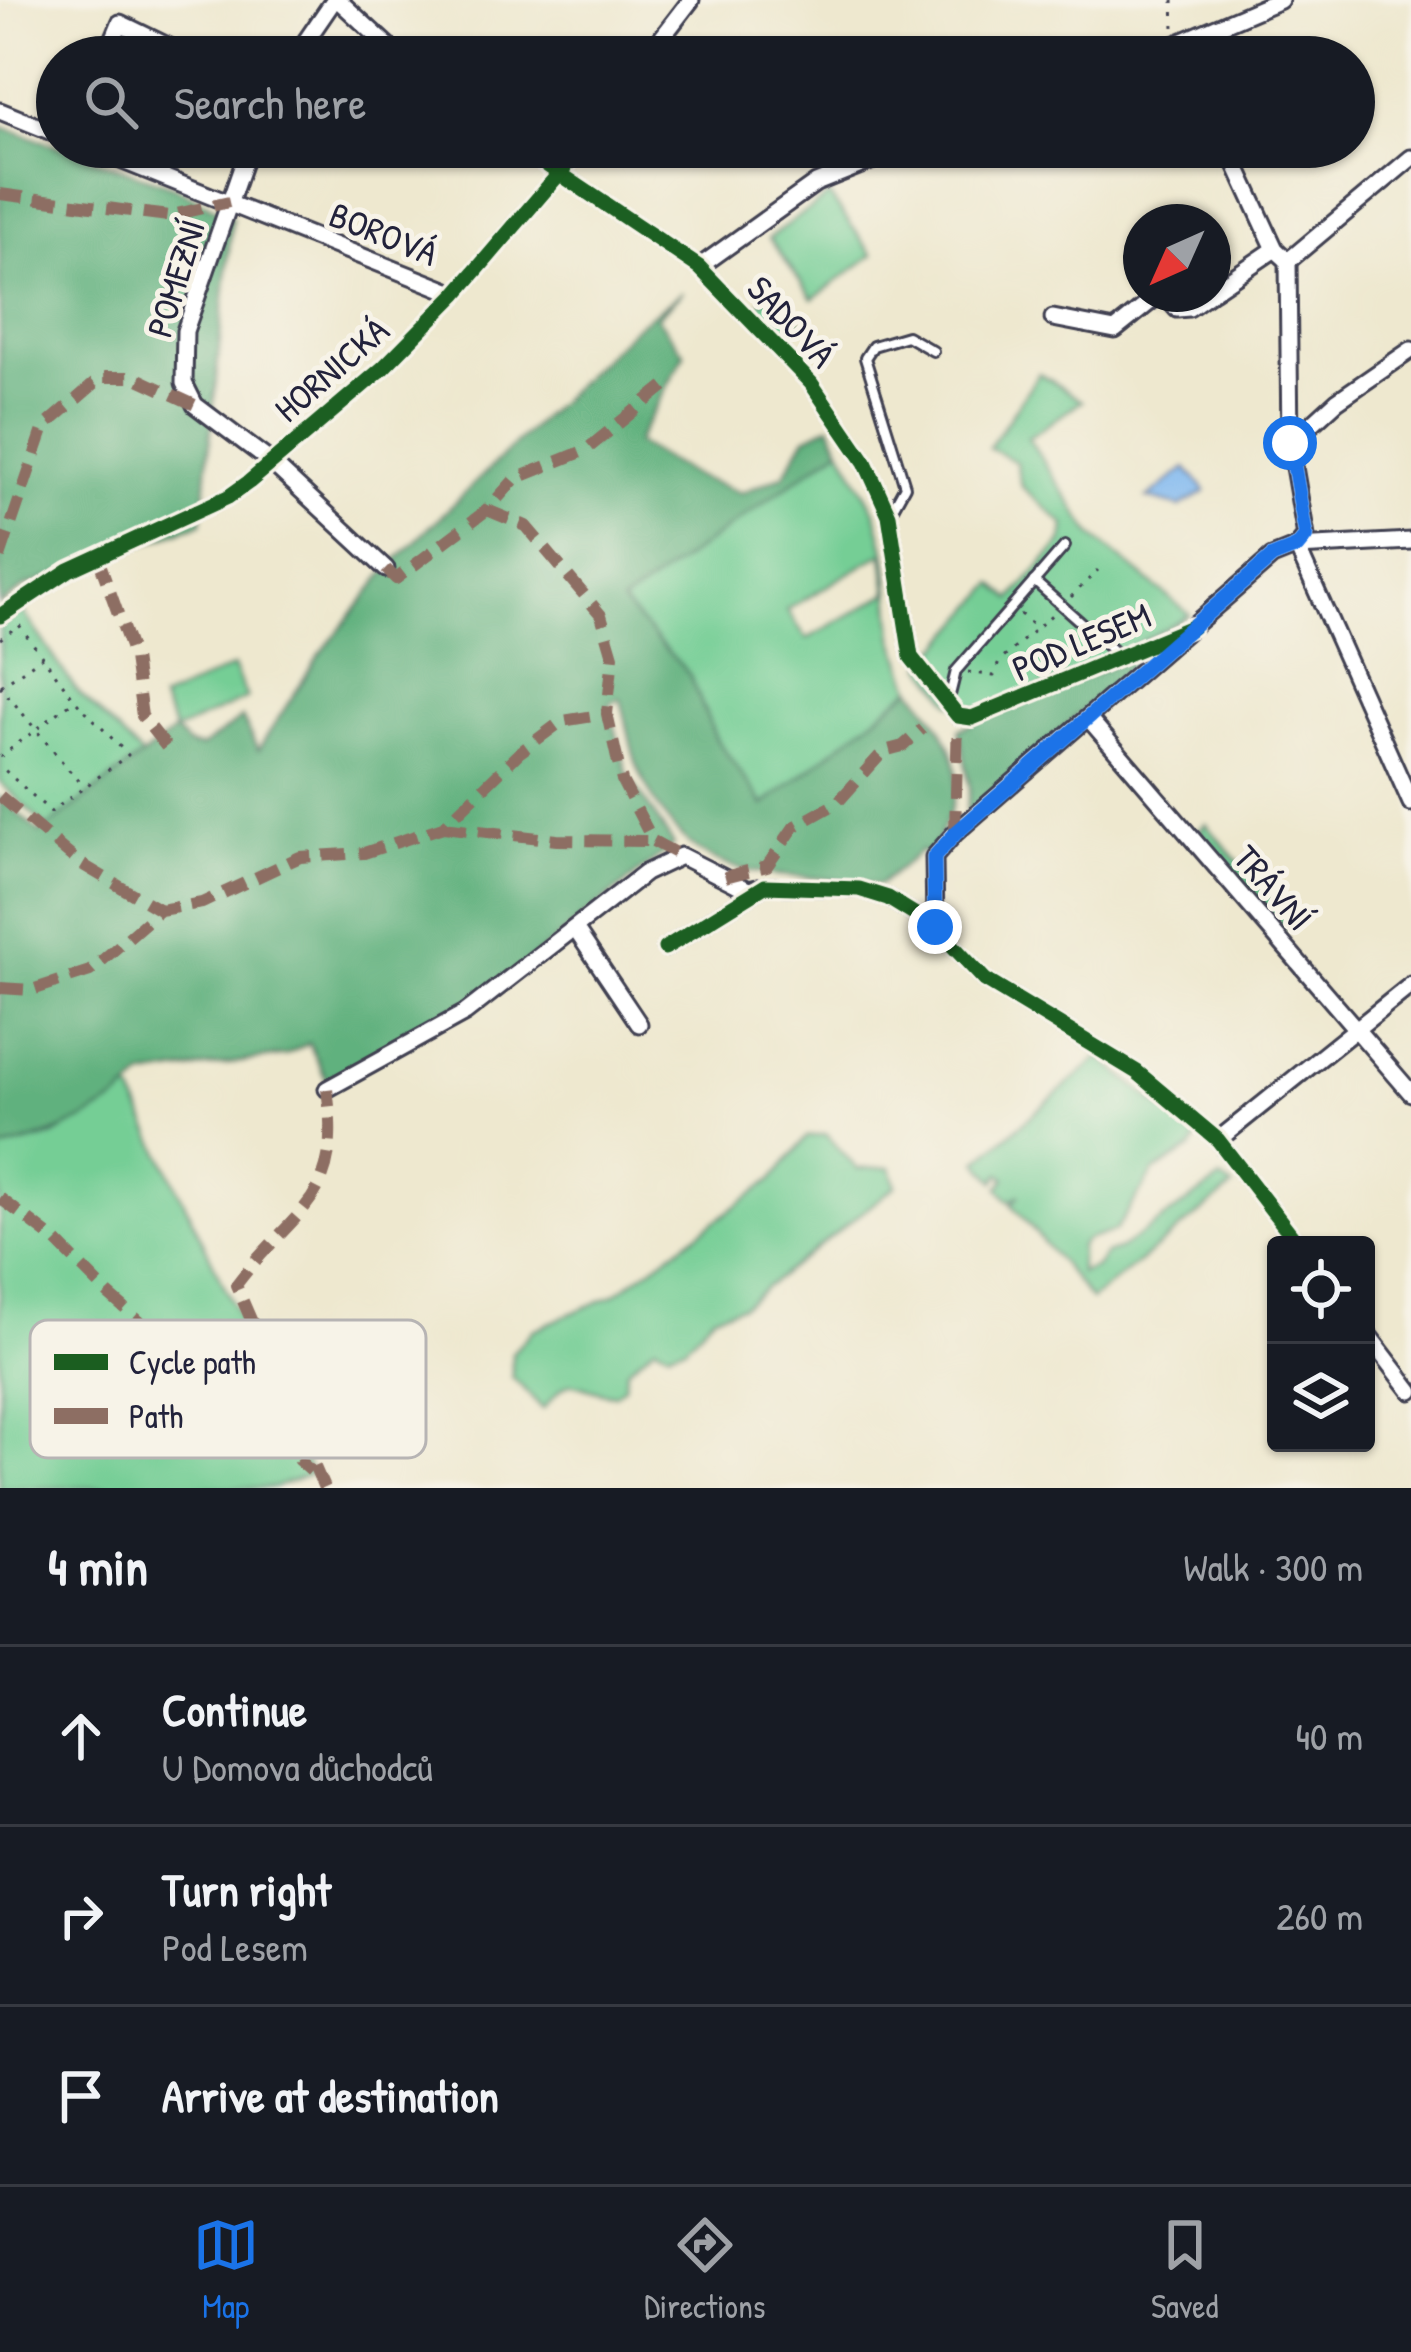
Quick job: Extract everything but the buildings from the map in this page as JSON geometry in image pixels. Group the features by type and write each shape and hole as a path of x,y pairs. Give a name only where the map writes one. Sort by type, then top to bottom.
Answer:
{"street":[{"path":"310,36 336,0 376,36"},
{"path":"1209,36 1280,0"},
{"path":"660,36 680,4"},
{"path":"115,36 120,23 147,36"},
{"path":"0,111 36,126"},
{"path":"1231,281 1281,255 1411,158"},
{"name":"BOROVÁ","path":"142,168 456,294"},
{"name":"POMEZNÍ","path":"241,168 185,331 184,383 195,405 271,462 386,569"},
{"name":"SADOVÁ","path":"548,168 699,267 811,383 865,462 889,514 911,657 948,704"},
{"name":"HORNICKÁ","path":"0,616 69,570 228,497 382,368 456,294 567,168"},
{"path":"699,267 816,183 854,168"},
{"path":"1238,168 1281,255 1290,443 1306,536 1297,547 1411,803"},
{"path":"1053,318 1115,330 1138,312"},
{"path":"1290,443 1337,401 1411,350"},
{"name":"POD LESEM","path":"935,927 934,857 1272,557 1297,547 1411,541"},
{"name":"POD LESEM","path":"948,704 964,718 994,710 1192,627"},
{"name":"TRÁVNÍ","path":"1090,720 1411,1093"},
{"path":"327,1089 465,1013 645,873 681,856 748,890 765,886 876,892 935,927 985,980 1137,1072 1218,1140 1292,1236"},
{"path":"665,949 765,886"},
{"path":"576,930 639,1024"},
{"path":"1218,1140 1411,985"},
{"path":"1375,1344 1411,1391"}],"lane":[{"path":"889,514 905,486 865,358 891,338 907,336 932,351"},
{"path":"948,704 956,671 1065,546"},
{"path":"1034,581 1120,657"}],"path":[{"path":"1173,0 1176,36"},
{"path":"956,671 994,676 1000,662 1098,570"},
{"path":"1012,607 1036,628"},
{"path":"0,639 19,625 75,700 128,755 51,812 0,766"},
{"path":"42,656 0,687 85,788"},
{"path":"0,757 75,700"}],"green space":[{"path":"0,126 36,139 36,168 120,168 174,187 232,218 202,523 26,586 0,605"},
{"path":"829,195 873,255 813,299 769,238"},
{"path":"683,292 657,317 685,354 636,443 692,475 741,493 784,475 806,437 830,425 841,448 622,603 689,674 716,739 764,805 912,688 943,732 956,768 952,806 930,855 921,851 879,885 770,874 710,857 684,839 660,811 636,761 620,698 609,704 627,773 674,845 496,987 330,1087 309,1043 286,1055 144,1077 113,1103 77,1123 0,1150 0,797 40,833 175,731 190,746 202,747 242,718 258,750 318,657 393,563 635,327"},
{"path":"773,292 802,323 783,340 754,309"},
{"path":"1039,373 1082,401 1028,438 1092,535 1189,614 1120,652 1021,695 979,708 951,703 924,665 994,584 1012,599 1063,541 1065,525 1021,486 1016,462 989,448"},
{"path":"841,448 876,513 887,558 894,637 912,688 765,806 716,739 689,674 621,603","holes":["883,553 888,593 807,639 787,610"]},
{"path":"22,610 76,690 142,756 47,828 0,782 0,626"},
{"path":"1146,652 972,811 966,811 970,789 959,729"},
{"path":"233,667 247,698 175,731 161,700"},
{"path":"1206,824 1294,926 1287,931 1199,830"},
{"path":"1100,1057 1197,1137 1192,1148 1154,1172 1115,1231 1080,1246 1080,1273 1096,1267 1105,1254 1120,1249 1221,1179 1233,1187 1091,1300 1012,1204 1020,1195 1009,1201 999,1188 1006,1178 1000,1174 995,1182 978,1161"},
{"path":"131,1090 240,1320 30,1320 30,1458 305,1458 311,1474 273,1488 0,1488 0,1150 50,1137"},
{"path":"826,1134 857,1169 891,1167 896,1186 742,1306 714,1314 685,1346 668,1351 655,1345 627,1369 624,1386 615,1394 568,1384 543,1409 512,1377 512,1353 533,1330 614,1295 772,1180 807,1137"}],"water":[{"path":"1186,468 1206,491 1180,507 1147,498"}],"marked path":[{"path":"0,194 168,216 229,202"},
{"path":"0,557 44,427 102,377 134,377 195,405"},
{"path":"386,569 396,579 487,510 515,479 586,450 667,384"},
{"path":"487,510 526,526 601,615 613,656 607,714 622,781 653,841 681,856"},
{"path":"98,558 134,658 142,716 168,749"},
{"path":"0,988 32,990 90,971 160,910 202,903 300,857 364,853 443,827 519,753 562,721 607,714"},
{"path":"955,833 958,716"},
{"path":"725,877 767,866 794,827 837,803 884,751 903,746 922,729"},
{"path":"0,796 78,862 160,910"},
{"path":"443,827 557,840 653,841"},
{"path":"251,1320 236,1285 296,1218 321,1180 330,1127 327,1089"},
{"path":"0,1198 55,1240 138,1320"},
{"path":"296,1458 311,1471"},
{"path":"311,1458 324,1488"}],"cycle path":[{"path":"551,168 699,267 811,383 865,462 889,515 911,657 958,716 972,718 1192,627"},
{"path":"0,616 69,570 228,497 249,482 383,368 456,294 564,168"},
{"path":"665,948 765,886 859,889 888,898 935,927 985,980 1137,1072 1218,1140 1292,1236"}],"route":[{"path":"935,927 934,857 956,833 1272,557 1297,547 1306,536 1290,443"}]}
